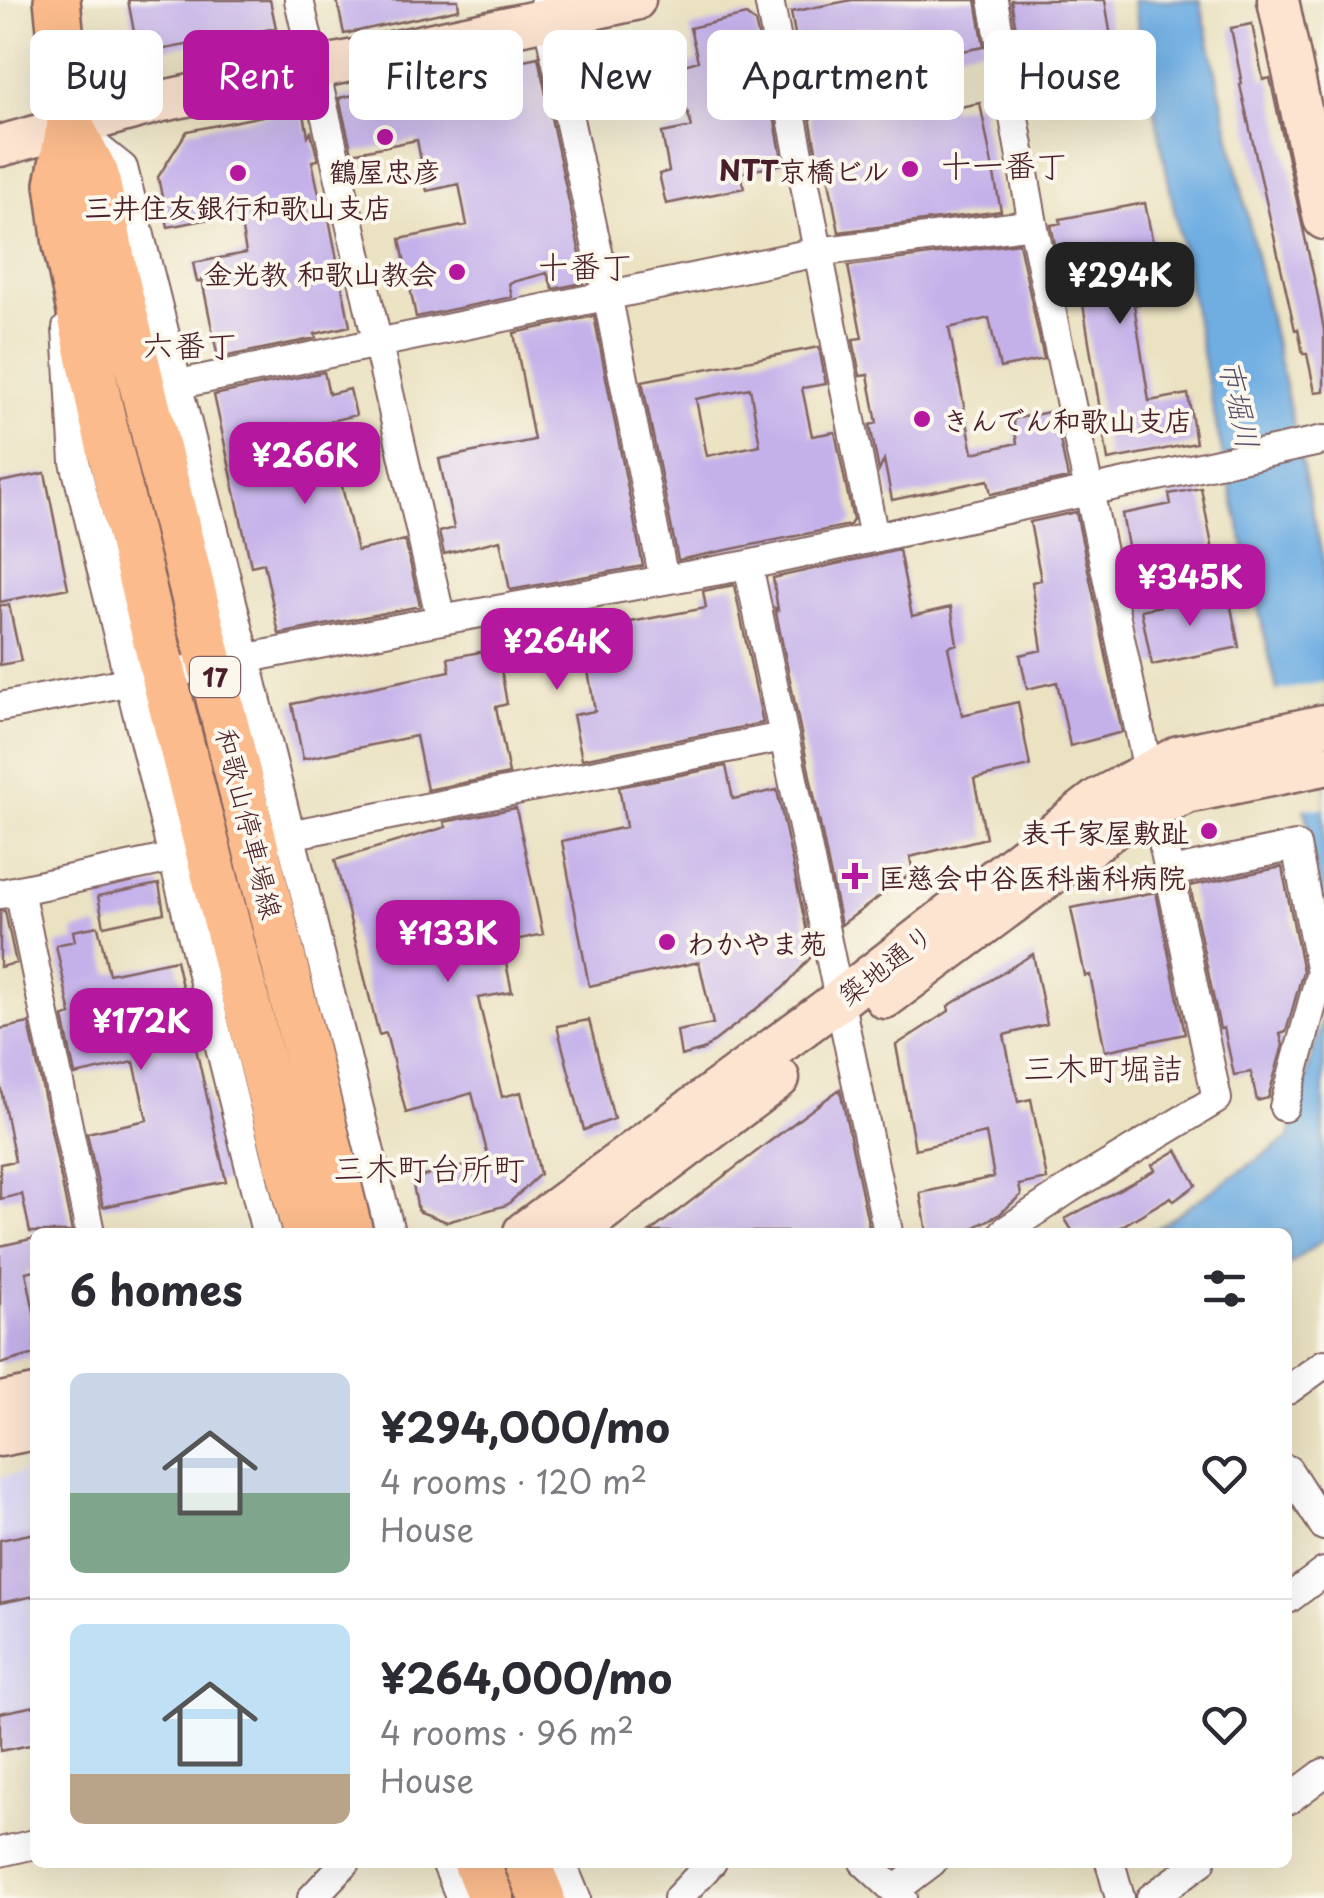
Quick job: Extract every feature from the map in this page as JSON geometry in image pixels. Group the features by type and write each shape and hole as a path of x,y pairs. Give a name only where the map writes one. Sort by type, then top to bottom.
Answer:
{"main road":[{"name":"和歌山停車場線","path":"57,0 70,125 58,184 147,679 190,854 304,1228"},
{"name":"和歌山停車場線","path":"70,125 96,175 116,280 162,388 273,838 349,1228"},
{"path":"479,1868 492,1898"},
{"path":"536,1868 562,1886"}],"street":[{"path":"299,0 305,30"},
{"path":"329,62 545,10 635,0"},
{"path":"769,0 874,538"},
{"path":"993,0 1033,224 1217,1100 1010,1228"},
{"path":"1278,0 1317,158 1324,220"},
{"path":"545,10 664,580"},
{"path":"0,146 183,98"},
{"path":"325,120 441,620"},
{"path":"162,388 818,252 1033,224"},
{"path":"0,707 441,620 748,565 1324,440"},
{"path":"748,565 887,1228"},
{"name":"築地通り","path":"1267,756 1324,725"},
{"path":"389,1228 273,838 783,738"},
{"name":"築地通り","path":"581,1228 1098,800 1151,788 1179,756 1267,756 1324,765"},
{"path":"1171,872 1296,846 1320,972 1284,1107"},
{"path":"89,1228 10,892 190,854 265,1228"},
{"name":"築地通り","path":"530,1228 841,1015"},
{"path":"1292,1387 1324,1364"},
{"path":"0,1403 30,1397"},
{"path":"0,1436 30,1430"},
{"path":"1292,1476 1324,1526"},
{"path":"1292,1597 1324,1572"},
{"path":"1292,1797 1324,1773"},
{"path":"0,1852 30,1845"},
{"path":"312,1898 340,1868"},
{"path":"448,1868 460,1898"},
{"path":"678,1898 706,1868"},
{"path":"871,1868 899,1894 926,1868"},
{"path":"1112,1868 1120,1898"},
{"path":"1152,1898 1192,1868"}],"shaded area":[{"path":"30,1471 30,1747 0,1753 0,1477"}],"water":[{"name":"市堀川","path":"1133,0 1200,0 1324,564 1324,919 1307,819 1217,429 1156,117 1156,30 1139,30"},
{"path":"1324,1013 1324,1239 1292,1262 1292,1228 1157,1228 1289,1138"}],"pier":[{"path":"1324,682 1324,809 1299,807 1272,692"}],"building":[{"path":"128,0 270,0 276,28 183,30 183,46 165,49 163,30 134,30"},
{"path":"337,0 458,0 459,9 344,34"},
{"name":"NTT京橋ビル","path":"852,0 976,0 984,47 964,51 964,30 794,30 791,12"},
{"path":"1011,0 1105,0 1110,30 1016,30"},
{"path":"746,15 755,22 757,30 707,30 707,120 775,120 783,164 740,173 744,188 666,204 659,174 669,171 662,133 692,127 687,111 687,64 698,61 690,28"},
{"path":"1252,24 1263,80 1270,78 1317,292 1324,330 1324,391 1315,392 1307,354 1303,354 1298,329 1295,330 1240,85 1231,28"},
{"path":"538,57 543,80 543,120 551,120 585,277 583,283 553,289 547,273 509,283 512,297 416,317 400,239 467,225 459,184 427,191 417,140 352,153 339,98 349,96 349,120 523,120 523,60"},
{"name":"NTT京橋ビル","path":"980,103 1001,211 839,232 824,155 817,156 810,120 964,120 964,106"},
{"path":"242,120 305,120 318,160 312,161 320,199 325,198 350,326 315,334 316,338 218,358 202,280 197,282 193,263 246,253 239,213 168,227 158,177 187,131"},
{"path":"1145,203 1157,264 1149,266 1156,301 1134,305 1149,401 1188,394 1196,443 1108,460 1079,279 1063,282 1051,225 1061,223 1060,219"},
{"path":"1019,243 1044,359 1000,368 989,318 949,328 973,453 1017,443 1013,419 1054,411 1068,478 991,494 988,480 892,500 884,460 879,471 870,425 877,423 868,375 860,376 853,339 862,338 848,266"},
{"path":"594,316 643,566 510,590 500,540 444,554 439,532 454,528 439,459 534,440 514,333"},
{"path":"819,347 826,384 802,388 812,436 835,432 853,520 850,525 678,560 642,381","holes":["750,388 760,445 707,456 696,399"]},
{"path":"324,372 329,394 350,389 356,415 327,422 357,551 405,540 420,606 279,634 264,563 251,566 214,395"},
{"path":"45,473 68,588 0,602 0,482"},
{"path":"1201,488 1214,556 1133,573 1122,514 1171,504 1169,494"},
{"path":"1076,512 1122,732 1070,746 1057,682 1027,689 1020,655 1042,650 1032,582 1041,580 1030,522"},
{"path":"899,550 912,616 951,607 957,644 948,647 962,715 1018,702 1030,766 974,779 986,838 910,857 913,872 841,925 775,608 778,610 773,578"},
{"path":"734,585 763,723 582,759 573,715 595,711 585,653 501,669 507,704 496,707 509,774 427,790 416,736 303,759 292,704 450,671 448,658 502,648 498,628 573,614 577,632 706,608 703,591"},
{"path":"1228,592 1239,647 1152,665 1141,610"},
{"path":"0,605 9,605 21,661 0,665"},
{"path":"726,766 733,799 777,790 812,956 783,988 703,1050 681,1056 677,1031 713,1024 699,962 589,986 562,841 626,827 619,787"},
{"path":"516,808 543,934 502,943 512,992 478,998 502,1097 521,1092 540,1174 507,1205 447,1222 418,1211 412,1179 489,1160 472,1093 406,1113 386,1033 379,1035 335,860 446,827 444,822"},
{"path":"1282,867 1303,971 1286,1032 1280,1034 1283,1045 1268,1098 1257,1101 1251,1072 1234,1075 1224,1028 1220,1029 1190,886"},
{"path":"159,884 164,913 104,926 98,896"},
{"path":"1156,892 1185,1034 1105,1051 1071,908"},
{"path":"0,911 5,911 16,963 0,967"},
{"path":"98,926 109,974 176,960 226,1181 103,1207 87,1133 147,1120 134,1062 75,1075 63,1017 71,1015 56,945 75,941 73,931"},
{"path":"1033,954 1047,1024 1004,1035 1018,1102 1031,1099 1047,1179 1019,1185 1021,1195 1000,1214 973,1228 926,1228 920,1193 994,1177 986,1133 915,1149 896,1045 949,1011 948,1006"},
{"path":"589,1020 614,1119 584,1130 557,1026"},
{"path":"29,1023 71,1228 30,1228 30,1232 22,1194 0,1199 0,1164 15,1161 0,1084 0,1029"},
{"path":"840,1089 869,1228 655,1228"},
{"path":"1177,1150 1196,1185 1174,1201 1171,1197 1119,1228 1071,1228 1065,1219 1155,1170 1152,1165"},
{"path":"30,1239 30,1271 26,1272 30,1292 30,1355 0,1364 0,1246"},
{"path":"30,1534 30,1597 0,1603 0,1540"},
{"path":"30,1707 30,1745 0,1751 0,1713"}],"place":[{"name":"鶴屋忠彦","path":"385,137"},
{"name":"NTT京橋ビル","path":"910,169"},
{"name":"三井住友銀行和歌山支店","path":"238,173"},
{"name":"金光教 和歌山教会","path":"457,272"},
{"name":"きんでん和歌山支店","path":"922,419"},
{"name":"表千家屋敷趾","path":"1209,831"},
{"name":"匡慈会中谷医科歯科病院","path":"855,876"},
{"name":"わかやま苑","path":"667,942"}],"district":[{"name":"十一番丁","path":"1004,164"},
{"name":"十番丁","path":"585,265"},
{"name":"六番丁","path":"190,344"},
{"name":"三木町堀詰","path":"1103,1067"},
{"name":"三木町台所町","path":"429,1167"}]}
